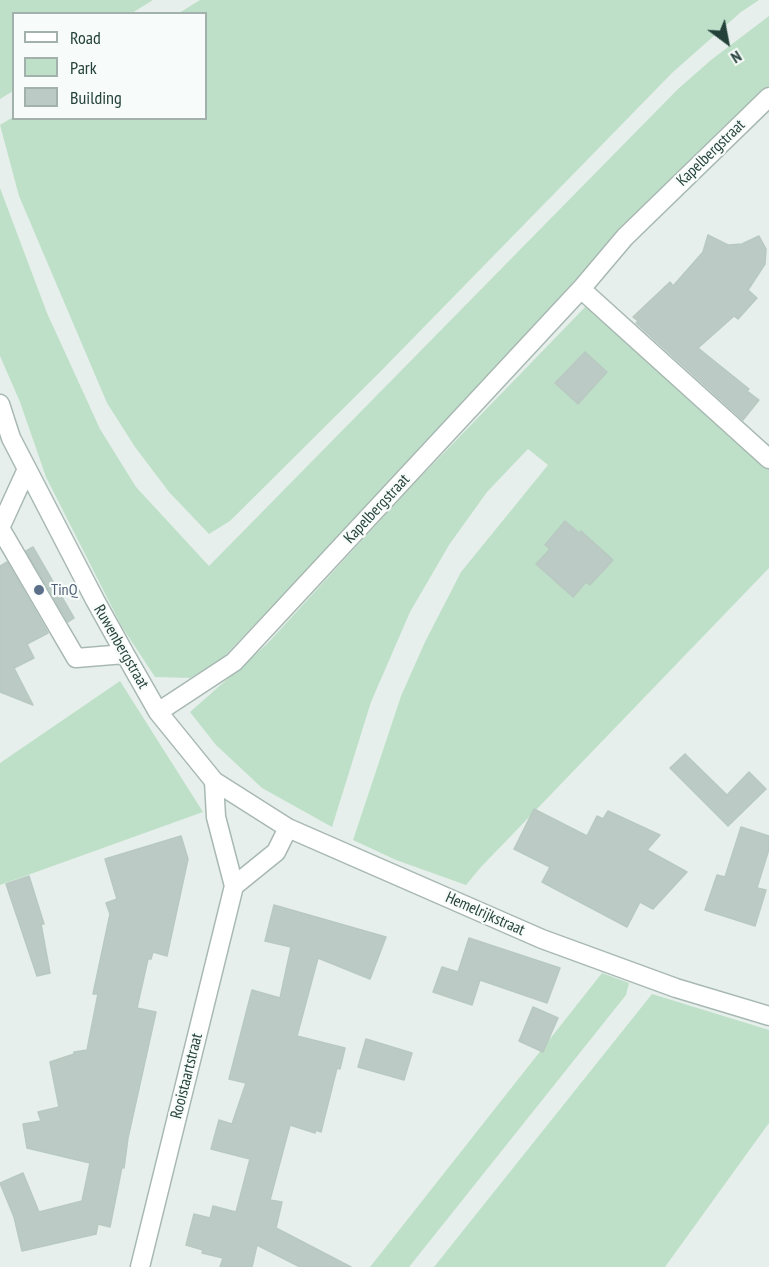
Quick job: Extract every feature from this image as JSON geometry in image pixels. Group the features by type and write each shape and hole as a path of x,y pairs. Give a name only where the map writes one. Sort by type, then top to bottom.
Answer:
{"street":[{"name":"Kapelbergstraat","path":"159,712 234,662 581,289 625,237 769,97"},
{"path":"581,289 769,459"},
{"name":"Ruwenbergstraat","path":"0,404 5,443 27,469 95,600 159,712 214,781"},
{"path":"27,469 0,528 76,658 125,654"},
{"name":"Hemelrijkstraat","path":"214,781 288,828 542,939 676,988 769,1016"},
{"name":"Rooistaartstraat","path":"141,1267 234,886 216,817 214,781"},
{"path":"234,886 276,852 288,828"}],"green space":[{"path":"0,0 153,0 134,12 12,12 12,92 0,99"},
{"path":"200,0 759,0 741,12 673,72 380,372 230,521 209,534 169,492 135,447 107,403 19,196 0,125 12,118 12,120 207,120 207,12 181,12"},
{"path":"769,16 769,86 720,130 221,660 190,678 155,677 122,627 46,477 20,402 0,356 0,188 47,313 100,429 136,487 209,566 678,89 711,60"},
{"path":"590,302 769,467 769,568 466,885 396,860 353,840 401,696 425,642 461,572 548,465 528,449 487,492 449,545 410,612 371,702 332,827 262,788 216,745 190,712 267,644 406,492"},
{"path":"120,681 203,812 0,885 0,763"},
{"path":"602,973 629,983 626,995 409,1267 370,1267"},
{"path":"652,994 769,1030 769,1123 665,1267 434,1267"}],"building":[{"path":"708,235 728,245 742,244 759,236 766,249 765,264 748,290 757,298 738,319 734,316 698,348 749,389 747,391 759,400 743,420 636,323 638,321 633,317 670,282 673,286 703,252"},
{"path":"585,352 607,372 578,404 555,383"},
{"path":"565,521 579,533 581,531 613,560 590,585 586,582 573,597 536,564 550,549 545,545"},
{"path":"33,547 74,618 68,622 26,551"},
{"path":"7,562 48,633 27,644 34,658 14,668 33,705 0,692 0,566"},
{"path":"685,754 727,795 749,772 766,789 728,826 670,768"},
{"path":"534,809 587,836 597,816 603,819 608,811 660,835 647,850 687,872 653,909 640,902 627,927 542,882 550,867 514,849"},
{"path":"741,827 769,836 769,849 757,888 766,890 755,926 705,910 717,875 725,877"},
{"path":"181,836 188,859 167,956 153,952 151,959 148,959 137,1008 156,1012 110,1227 98,1224 96,1234 22,1251 14,1217 0,1183 23,1173 39,1212 82,1201 90,1163 27,1148 23,1124 41,1121 38,1112 59,1107 50,1062 74,1054 74,1052 87,1050 98,994 93,994 110,914 106,903 117,899 105,859"},
{"path":"29,876 44,924 41,924 50,973 37,976 6,884"},
{"path":"274,905 386,937 370,979 318,958 297,1036 345,1048 340,1069 337,1068 321,1132 316,1130 315,1133 290,1125 270,1200 282,1202 276,1228 351,1267 300,1267 257,1245 252,1267 220,1267 223,1258 202,1253 203,1250 186,1245 194,1214 210,1218 213,1206 236,1212 250,1159 211,1149 219,1120 232,1124 246,1083 229,1079 252,990 280,998 291,947 265,941"},
{"path":"469,938 560,968 547,1003 480,980 472,1005 433,992 442,967 458,972"},
{"path":"533,1007 558,1018 543,1052 519,1041"},
{"path":"366,1039 412,1053 404,1080 358,1067"}],"place":[{"name":"TinQ","path":"39,590"}]}
